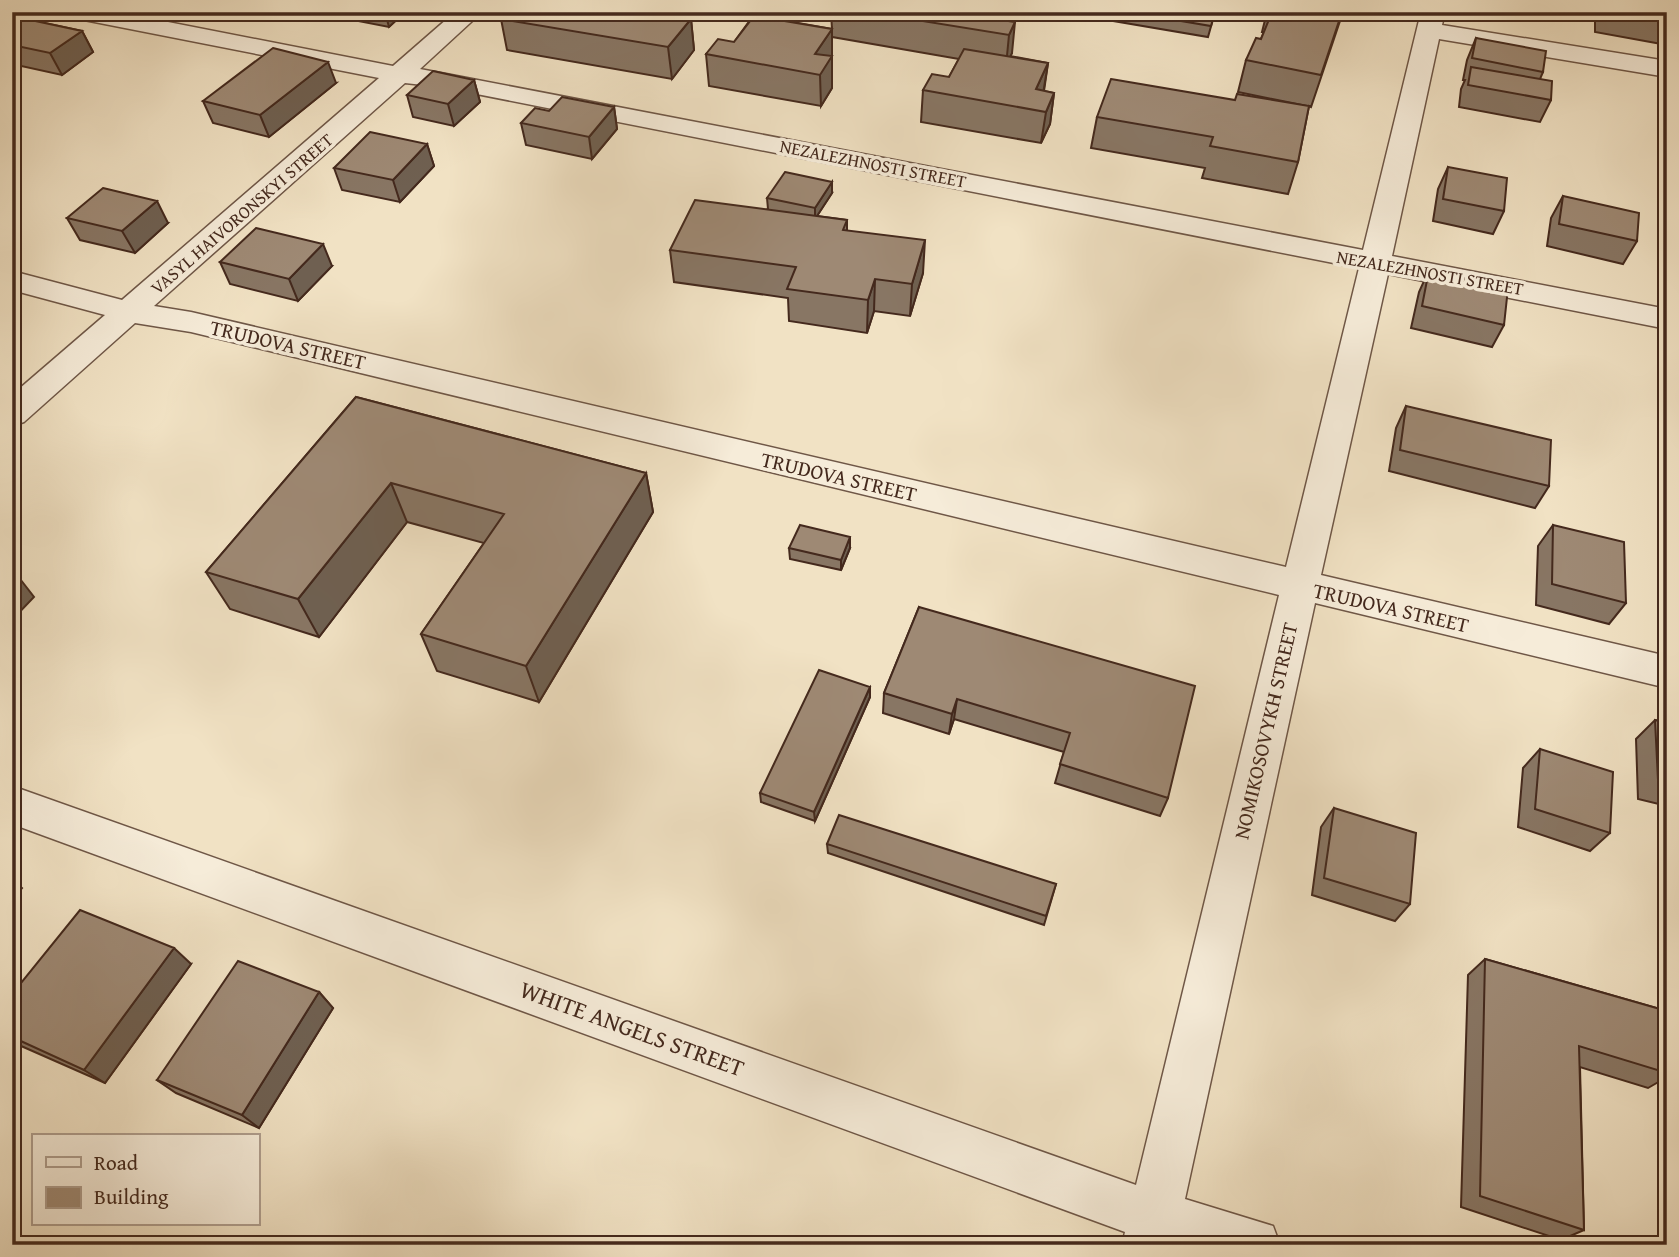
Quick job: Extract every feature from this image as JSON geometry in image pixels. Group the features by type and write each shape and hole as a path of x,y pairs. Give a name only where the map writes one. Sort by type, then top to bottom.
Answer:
{"street":[{"name":"NEZALEZHNOSTI STREET","path":"79,12 401,75 441,79 1667,319"},
{"name":"VASYL HAIVORONSKYI STREET","path":"12,414 470,12"},
{"path":"1431,21 1667,69"},
{"name":"NOMIKOSOVYKH STREET","path":"1151,1231 1431,21"},
{"name":"TRUDOVA STREET","path":"12,280 129,312 205,325 1667,673"},
{"name":"WHITE ANGELS STREET","path":"12,805 1151,1231 1254,1245"}],"building":[{"path":"507,12 650,12 691,19 668,47 501,19"},
{"path":"867,12 1005,12 1001,20 1015,22 1009,35"},
{"path":"1128,12 1215,12 1211,26"},
{"path":"1272,12 1342,12 1321,75 1246,60 1256,38 1261,39"},
{"path":"1614,12 1667,12 1667,21"},
{"path":"12,16 82,31 50,53 12,45"},
{"path":"754,16 832,29 815,54 832,56 820,75 706,54 718,39 734,42"},
{"path":"1476,38 1546,51 1543,72 1472,58"},
{"path":"273,48 328,62 260,115 203,101"},
{"path":"964,49 1048,63 1036,89 1054,93 1046,112 923,90 932,74 949,77"},
{"path":"1471,67 1552,81 1551,100 1468,85"},
{"path":"433,71 474,80 448,104 407,95"},
{"path":"1111,79 1235,100 1237,94 1309,106 1298,162 1210,146 1213,137 1097,117"},
{"path":"562,97 614,107 589,137 521,123 535,108 549,111"},
{"path":"370,132 427,144 393,180 334,168"},
{"path":"1448,167 1507,178 1504,211 1443,199"},
{"path":"785,172 832,182 815,208 767,198"},
{"path":"103,188 157,201 122,231 67,218"},
{"path":"1563,196 1639,213 1637,241 1559,224"},
{"path":"695,200 847,220 843,230 925,240 912,284 875,279 868,300 787,289 796,267 670,250"},
{"path":"256,228 323,244 289,279 220,262"},
{"path":"1429,270 1508,288 1504,325 1422,306"},
{"path":"356,397 646,473 526,666 421,634 504,514 391,483 298,599 206,572"},
{"path":"1406,406 1551,440 1549,486 1400,450"},
{"path":"800,525 850,537 841,560 789,548"},
{"path":"1553,525 1624,542 1626,603 1552,584"},
{"path":"919,607 1195,686 1168,798 1060,764 1070,733 957,699 952,714 884,693"},
{"path":"819,670 870,687 814,812 760,793"},
{"path":"1655,720 1667,723 1667,782 1658,780"},
{"path":"1540,749 1613,772 1610,833 1535,809"},
{"path":"1334,808 1416,833 1410,904 1324,878"},
{"path":"839,815 1056,884 1046,916 827,844"},
{"path":"80,910 174,948 84,1070 12,1037 12,994"},
{"path":"1485,959 1667,1011 1667,1073 1579,1046 1584,1230 1480,1196"},
{"path":"238,961 319,992 242,1115 157,1080"}]}
